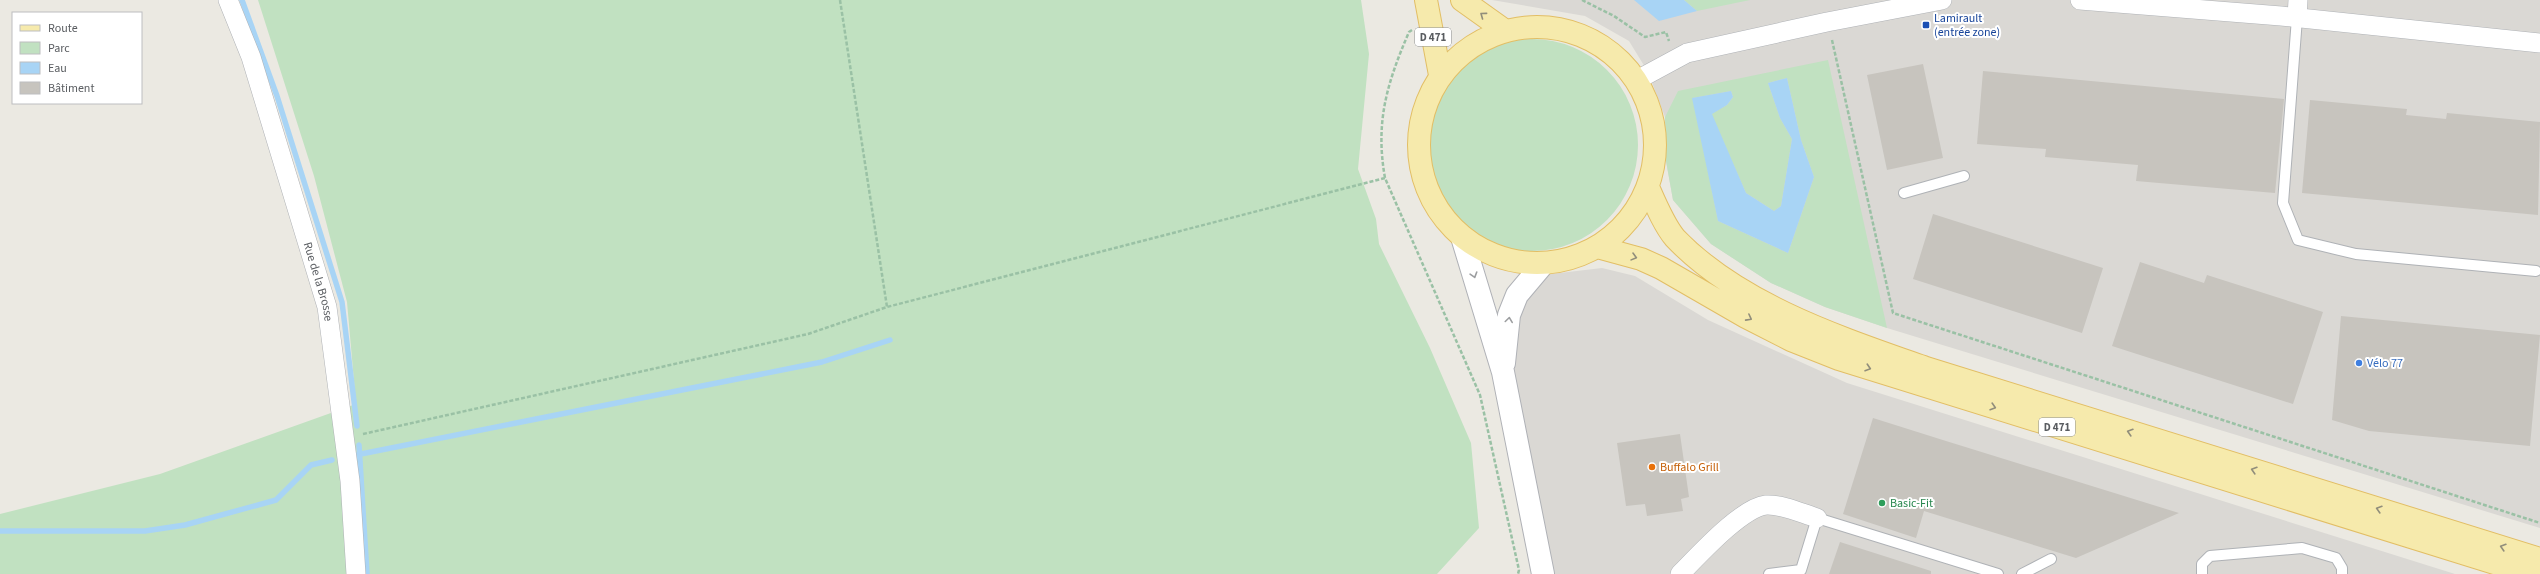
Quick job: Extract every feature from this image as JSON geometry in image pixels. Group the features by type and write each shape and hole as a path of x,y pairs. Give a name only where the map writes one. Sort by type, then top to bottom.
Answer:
{"main road":[{"path":"1462,0 1504,30"},
{"name":"D 471","path":"1428,10 1440,74"},
{"path":"1541,26 1578,33 1611,52 1637,80 1647,100 1653,121 1656,143 1654,166 1648,187 1628,222 1597,247 1571,258 1544,263 1515,261 1487,252 1462,237 1438,210 1422,178 1418,142 1424,107 1440,74 1468,47 1504,30 1541,26"},
{"name":"D 471","path":"1648,187 1674,237 1710,268 1754,296 1846,340 1926,368 2540,559"},
{"path":"1462,237 1503,372 1543,574"},
{"name":"D 471","path":"1597,247 1641,259 1661,268 1746,317 1791,340 1839,359 2530,574"},
{"path":"1503,372 1509,315 1517,295 1544,263"}],"street":[{"name":"Rue de la Brosse","path":"228,0 251,57 327,307 350,481 356,574"},
{"path":"1637,80 1687,53 1827,22 1942,0"},
{"path":"2090,0 2297,9 2540,44"},
{"path":"1680,574 1714,539 1752,509 1766,505 1817,518"}],"lane":[{"path":"2297,9 2283,203 2298,240 2356,254 2536,271"},
{"path":"1904,193 1964,176"},
{"path":"1769,574 1801,570 1817,518 1998,574"},
{"path":"2202,574 2202,564 2210,556 2302,548 2336,558 2342,568 2342,574"},
{"path":"2022,574 2051,559"}],"path":[{"path":"840,0 887,307"},
{"path":"1582,0 1614,16 1645,37 1666,32 1674,61"},
{"path":"1428,10 1409,32 1391,79 1383,109 1380,150 1385,178 1480,395 1519,570 1518,574"},
{"path":"1827,22 1893,313 2540,523"},
{"path":"345,438 808,334 887,307 1385,178"}],"shaded area":[{"path":"1492,0 2540,0 2540,528 1887,328 1825,307 1771,283 1711,244 1673,200 1666,161 1665,117 1648,72 1629,41 1585,16"},
{"path":"1602,268 1635,276 1708,320 1847,383 2455,574 1553,574 1514,380 1511,319 1543,275"}],"green space":[{"path":"258,0 1361,0 1369,54 1358,169 1376,219 1379,244 1430,348 1471,443 1479,528 1437,574 0,574 0,514 160,474 356,404 347,302 314,176"},
{"path":"1684,0 1750,0 1697,11"},
{"path":"1532,39 1553,41 1573,47 1591,57 1607,70 1620,86 1630,104 1636,124 1638,145 1636,166 1630,186 1620,204 1607,220 1591,233 1573,243 1553,249 1532,251 1511,249 1491,243 1473,233 1457,220 1444,204 1434,186 1428,166 1426,145 1428,124 1434,104 1444,86 1457,70 1473,57 1491,47 1511,41"},
{"path":"1828,60 1887,328 1825,307 1771,283 1711,244 1673,200 1666,161 1665,117 1678,91","holes":["1787,78 1801,140 1814,177 1788,253 1718,221 1693,98 1731,91 1733,97 1727,105 1711,114 1746,193 1774,211 1781,206 1792,139 1780,118 1768,83"]}],"water":[{"path":"1634,0 1684,0 1697,11 1659,21"},
{"path":"1787,78 1801,140 1814,177 1788,253 1718,221 1692,98 1731,91 1733,97 1727,105 1712,114 1746,193 1774,211 1781,206 1792,139 1780,118 1768,83"}],"building":[{"path":"1923,64 1943,158 1887,170 1867,75"},
{"path":"1983,71 2284,99 2275,193 2136,181 2138,165 2045,157 2046,149 1977,144"},
{"path":"2310,100 2407,109 2406,115 2446,119 2447,113 2540,122 2538,215 2302,193"},
{"path":"1933,214 2103,268 2082,333 1913,279"},
{"path":"2140,262 2204,283 2207,275 2323,312 2293,404 2112,346"},
{"path":"2341,316 2540,335 2530,446 2369,431 2332,420"},
{"path":"1873,418 2179,513 2076,558 1924,511 1916,538 1843,514"},
{"name":"Buffalo Grill","path":"1680,434 1689,497 1681,499 1683,511 1647,516 1645,504 1626,506 1617,443"},
{"path":"1840,542 1931,571 1931,574 1829,574"}],"waterway":[{"path":"242,0 277,96 342,302 357,426"},
{"path":"356,455 822,362 890,340"},
{"path":"359,445 367,574"},
{"path":"0,531 145,531 185,525 276,500 311,465 332,460"}],"place":[{"name":"Lamirault (entrée zone)","path":"1926,25"},
{"name":"Vélo 77","path":"2359,363"},
{"name":"Buffalo Grill","path":"1652,467"},
{"name":"Basic-Fit","path":"1882,503"}]}
